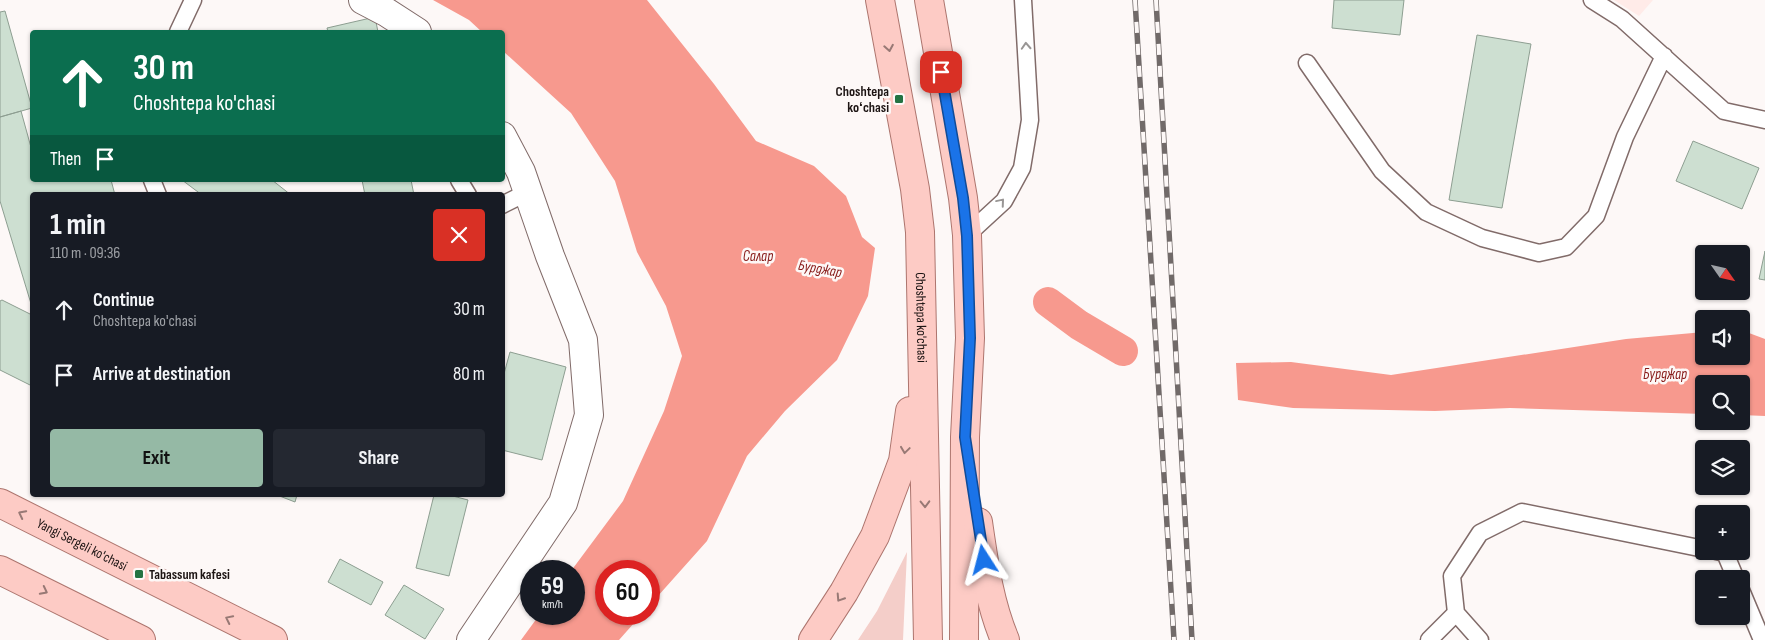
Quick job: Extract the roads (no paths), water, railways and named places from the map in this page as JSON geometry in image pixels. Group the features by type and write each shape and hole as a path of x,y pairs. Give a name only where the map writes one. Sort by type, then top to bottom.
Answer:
{"main road":[{"name":"Choshtepa ko'chasi","path":"880,0 915,189 920,232 928,640"},
{"path":"929,0 963,198 967,236 970,338 965,437 964,640"},
{"path":"813,640 844,592 875,536 903,461 922,333"},
{"path":"965,437 989,590 996,619 1005,640"},
{"name":"Yangi Sergeli ko'chasi","path":"0,503 273,640"},
{"path":"0,570 126,637"}],"street":[{"path":"363,0 414,30"},
{"path":"471,640 563,503 589,415 583,340 550,256 521,172 505,142"}],"lane":[{"path":"179,30 193,0"},
{"path":"967,236 1004,201 1022,168 1030,120 1023,0"},
{"path":"1592,0 1622,19 1724,111 1765,120"},
{"path":"1307,63 1382,171 1426,212 1482,238 1540,252 1566,247 1596,216 1625,137 1664,56"},
{"path":"505,204 528,192"},
{"path":"1480,640 1456,613 1452,576 1480,533 1522,512 1695,547"},
{"path":"1750,611 1762,640"},
{"path":"1429,640 1456,613"}],"water":[{"name":"Салар","path":"433,0 647,0 714,84 756,141 814,166 846,196 862,237 875,248 868,296 837,360 785,411 747,456 707,541 660,594 660,560 595,560 595,625 632,625 619,640 521,640 532,625 585,625 585,560 579,560 623,501 664,411 682,356 666,306 637,252 615,181 571,113 505,53 505,30 480,30 469,20"},
{"name":"Бурджар","path":"1695,333 1695,365 1750,365 1750,333 1765,339 1765,416 1750,415 1750,375 1695,375 1695,414 1510,408 1435,411 1293,408 1238,400 1236,363 1291,362 1391,375 1626,339"}],"waterway":[{"name":"Бурджар","path":"1048,302 1079,325 1123,351"}],"railway":[{"path":"1135,0 1174,640"},
{"path":"1156,0 1192,640"}],"place":[{"name":"Choshtepa koʻchasi","path":"899,99"},
{"name":"Tabassum kafesi","path":"139,574"}]}
